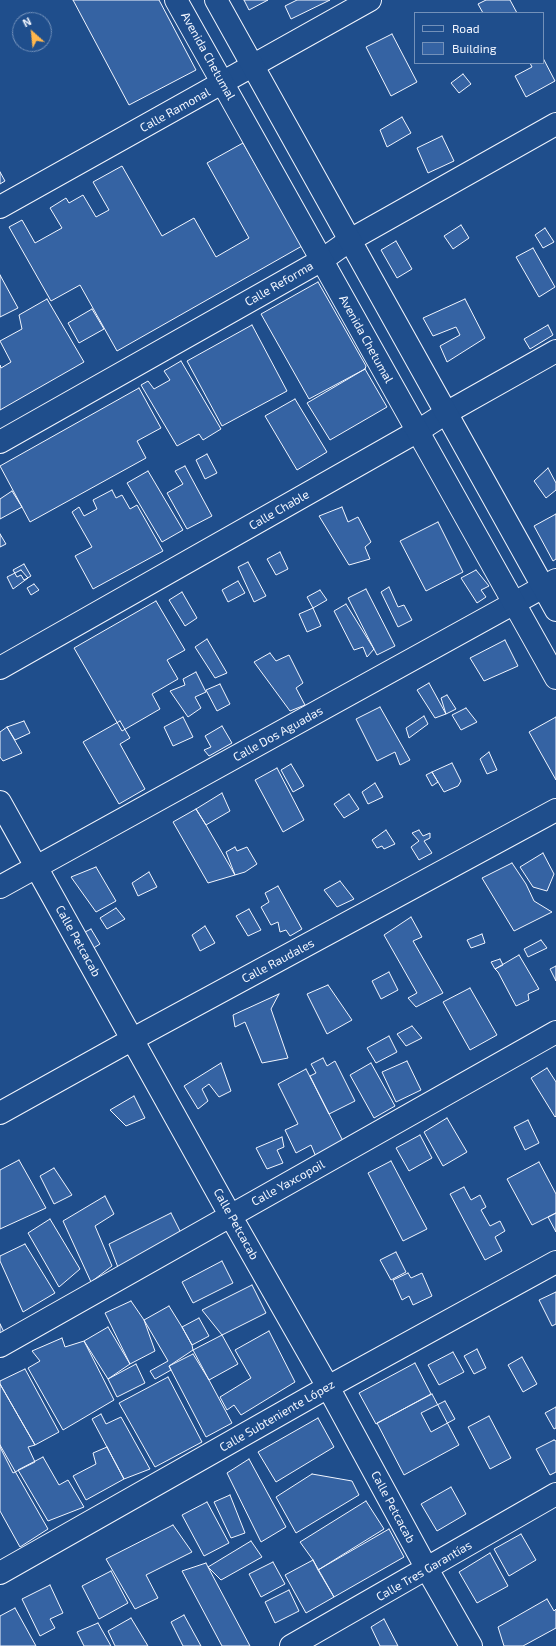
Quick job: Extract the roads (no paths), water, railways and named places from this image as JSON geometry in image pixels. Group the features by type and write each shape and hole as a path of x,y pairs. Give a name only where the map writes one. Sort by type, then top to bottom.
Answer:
{"street":[{"name":"Avenida Chetumal","path":"176,0 556,678"},
{"path":"216,0 446,413 550,584 556,610"},
{"name":"Calle Ramonal","path":"0,207 370,0"},
{"name":"Calle Reforma","path":"0,442 322,260 350,240 556,124"},
{"name":"Calle Chable","path":"0,668 418,431 446,413 556,350"},
{"name":"Calle Dos Aguadas","path":"0,887 550,584"},
{"name":"Calle Petcacab","path":"0,802 230,1215 328,1387 427,1569 471,1646"},
{"name":"Calle Raudales","path":"0,1113 133,1039 556,810"},
{"name":"Calle Yaxcopoil","path":"0,1346 556,1032"},
{"name":"Calle Subteniente López","path":"0,1573 328,1387 556,1262"},
{"name":"Calle Tres Garantías","path":"291,1646 556,1494"}]}
